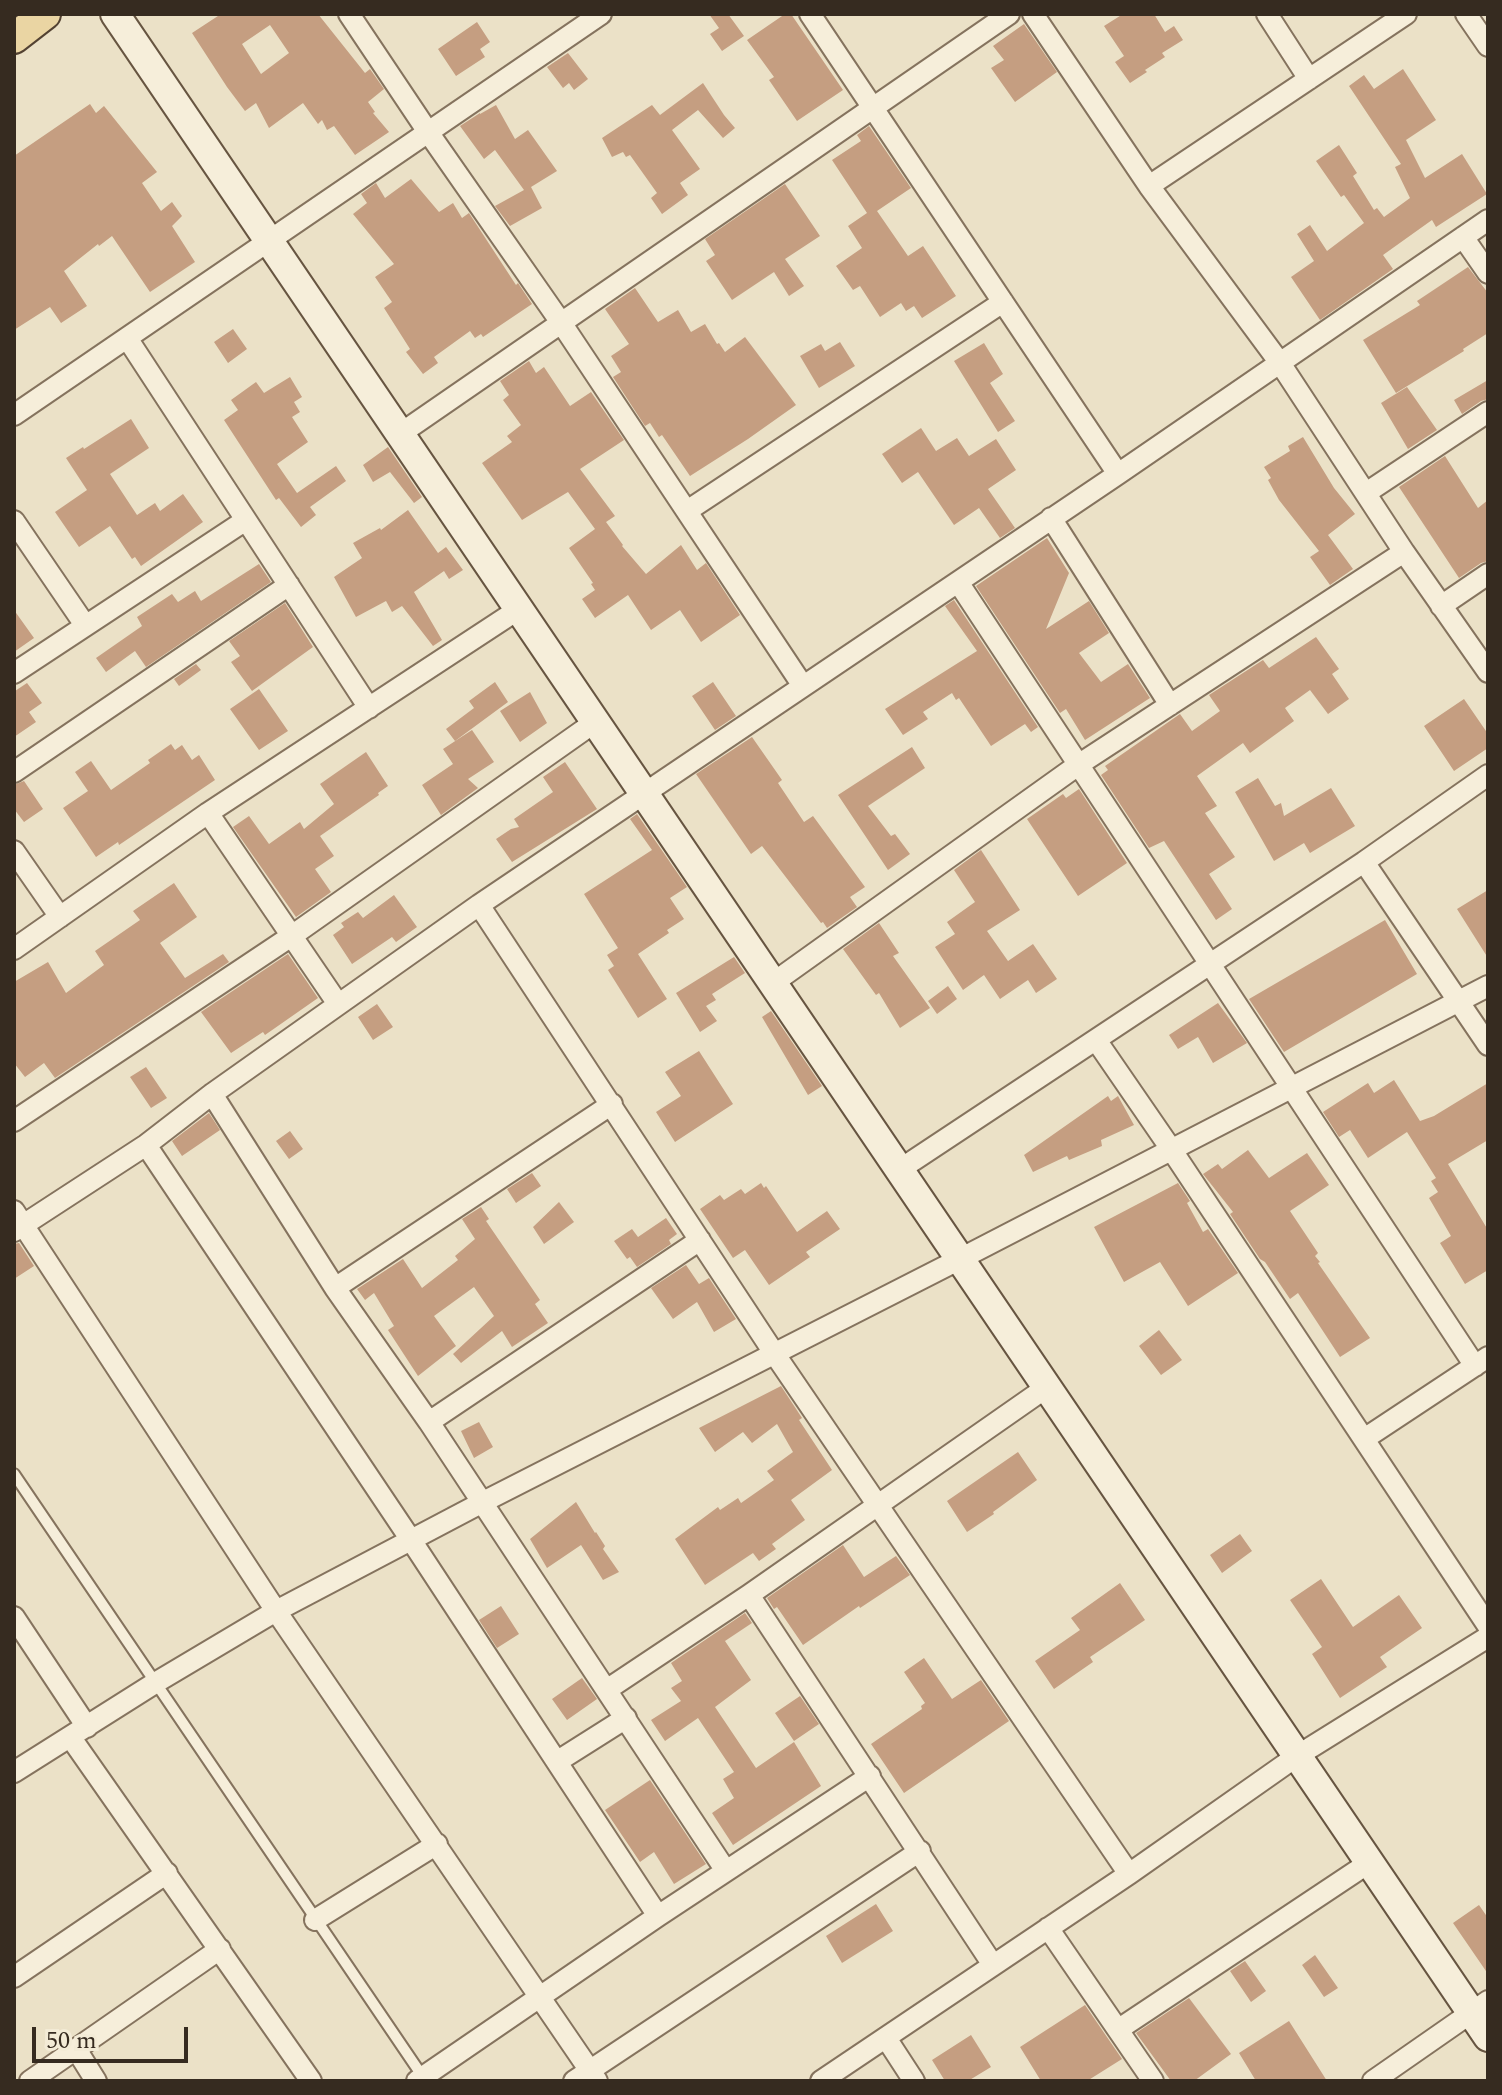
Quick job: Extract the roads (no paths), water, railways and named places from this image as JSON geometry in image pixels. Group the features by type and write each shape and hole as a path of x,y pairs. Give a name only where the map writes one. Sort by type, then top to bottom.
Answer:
{"main road":[{"path":"14,38 45,14"}],"street":[{"path":"115,14 1297,1756 1370,1862 1480,2007 1488,2037"},
{"path":"349,14 562,324 803,686"},
{"path":"810,14 1118,474"},
{"path":"400,434 1009,14"},
{"path":"1033,14 1149,186 1280,363 1404,552 1488,672"},
{"path":"1267,14 1309,79"},
{"path":"1149,186 1406,14"},
{"path":"1466,14 1488,46"},
{"path":"14,415 428,132 589,17"},
{"path":"920,1851 587,2077 541,1997 276,1611 17,1223 146,1145 212,1094 479,905 1488,220"},
{"path":"1463,237 1488,273"},
{"path":"687,511 1003,302"},
{"path":"127,338 369,708"},
{"path":"1366,493 1488,412"},
{"path":"1051,518 1170,705"},
{"path":"14,673 246,520"},
{"path":"14,521 85,625"},
{"path":"773,983 1078,765 1404,552"},
{"path":"1441,606 1488,574"},
{"path":"958,582 1291,1088 1482,1362 1364,1439"},
{"path":"14,772 289,585"},
{"path":"14,949 208,813 519,609"},
{"path":"14,1121 293,935 595,722"},
{"path":"899,1170 1364,862 1488,775"},
{"path":"208,813 338,1004"},
{"path":"14,851 60,917"},
{"path":"1364,862 1488,1045"},
{"path":"479,905 774,1353 1129,1874"},
{"path":"14,1772 276,1611 1488,986"},
{"path":"1096,1040 1488,1626"},
{"path":"212,1094 335,1288 483,1502 726,1871"},
{"path":"335,1288 612,1104"},
{"path":"146,1145 558,1761 658,1916"},
{"path":"429,1422 700,1240"},
{"path":"608,1689 749,1595 1047,1387"},
{"path":"749,1595 993,1965"},
{"path":"14,1617 79,1732 167,1873 311,2081"},
{"path":"821,2081 1129,1874 1297,1756 1488,1637"},
{"path":"558,1761 626,1718"},
{"path":"420,2079 870,1776"},
{"path":"315,1920 437,1844"},
{"path":"1119,2029 1370,1862"},
{"path":"14,1977 167,1873"},
{"path":"1048,1928 1153,2081"},
{"path":"30,2081 220,1949"},
{"path":"1373,2081 1480,2007"},
{"path":"886,2038 914,2081"},
{"path":"76,2049 96,2081"}],"lane":[{"path":"14,1474 420,2079"}]}
